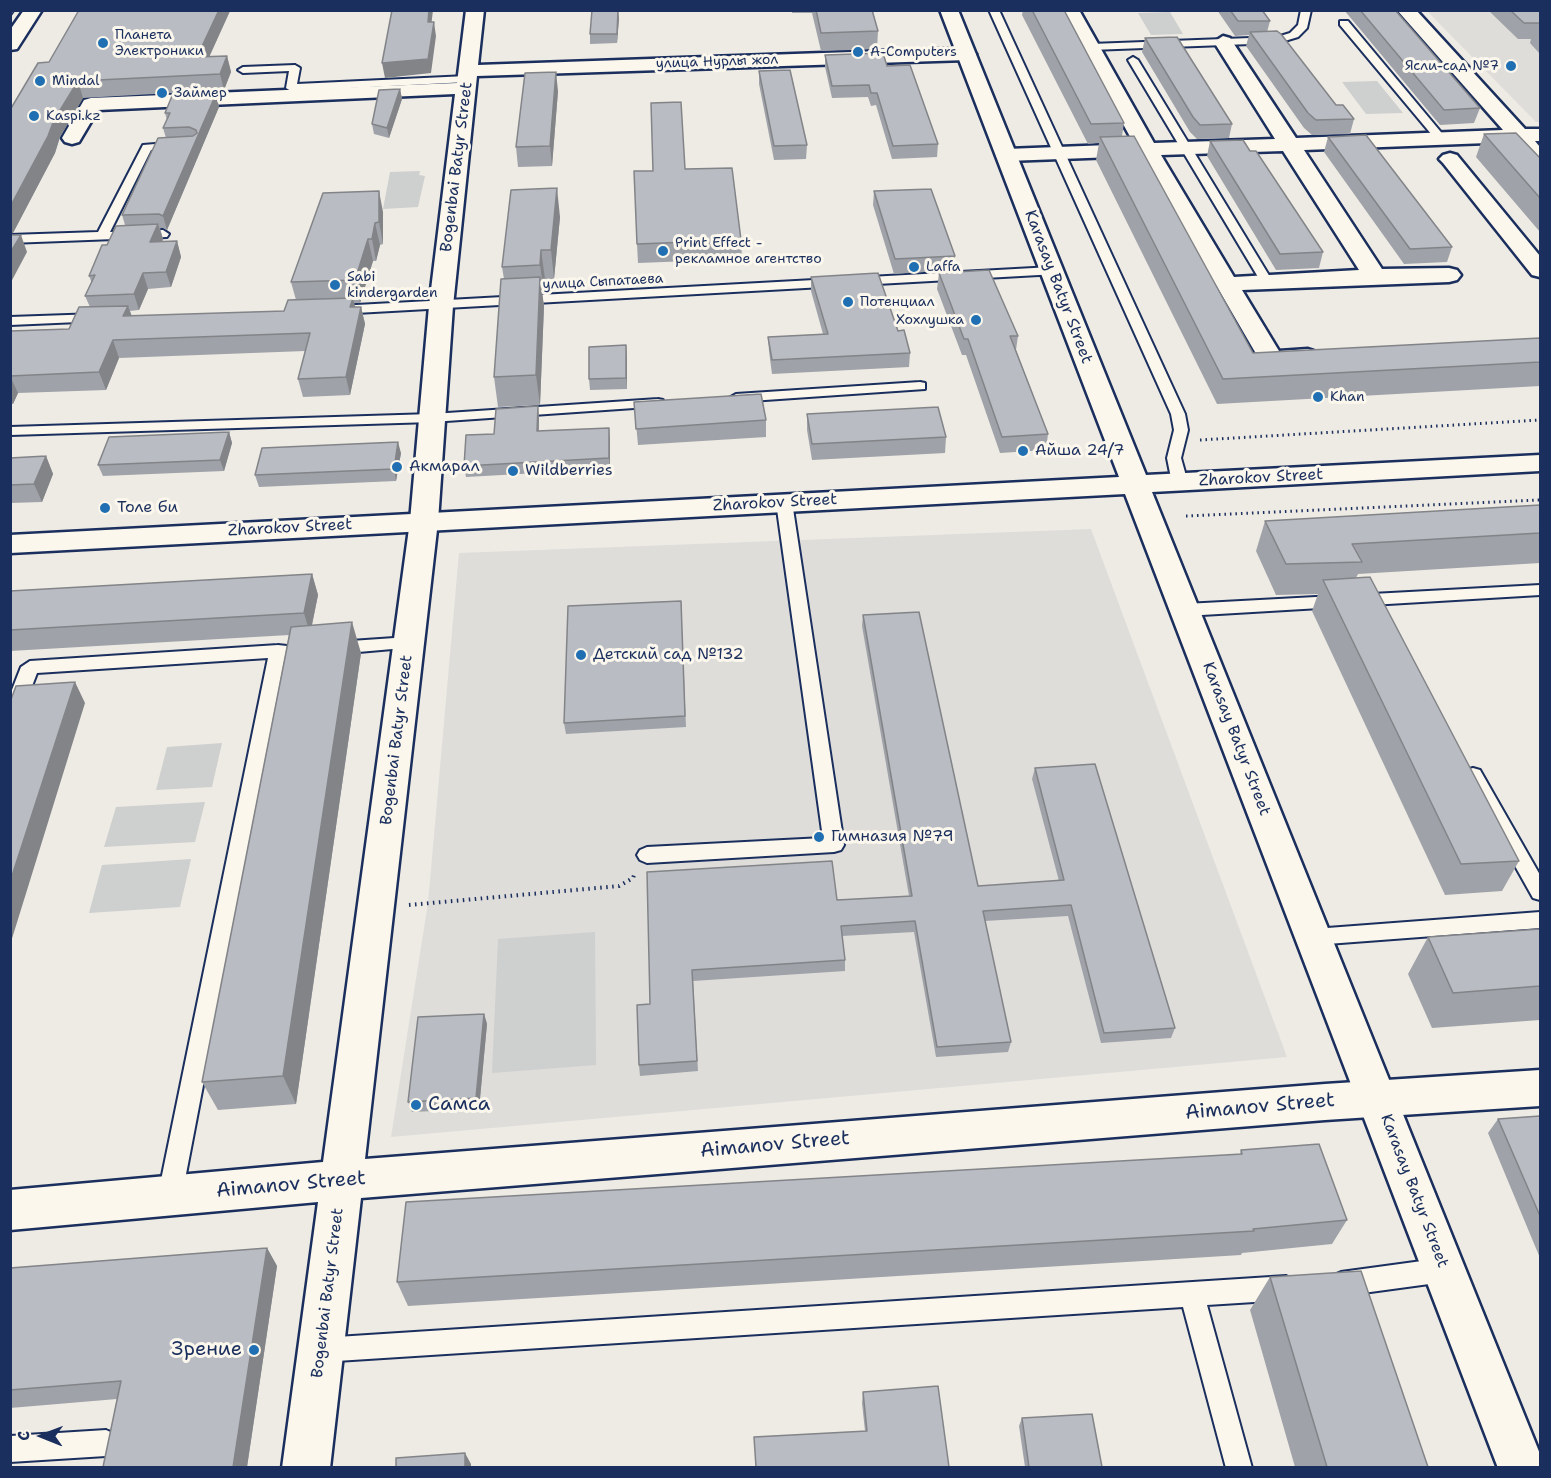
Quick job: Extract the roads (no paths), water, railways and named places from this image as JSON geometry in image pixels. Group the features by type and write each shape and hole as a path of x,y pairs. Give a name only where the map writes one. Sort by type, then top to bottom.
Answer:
{"street":[{"path":"10,45 33,10"},
{"name":"Bogenbai Batyr Street","path":"306,1467 424,521 441,306 475,10"},
{"name":"Karasay Batyr Street","path":"950,10 1522,1467"},
{"path":"1070,10 1148,151 1271,359 1330,356"},
{"path":"1406,10 1540,159"},
{"path":"1223,42 1375,276"},
{"name":"улица Нурлы жол","path":"72,138 91,104 467,79 967,54"},
{"path":"1006,155 1289,145 1445,149 1519,136 1540,135"},
{"path":"1445,149 1540,270"},
{"path":"1227,284 1375,276 1449,275"},
{"name":"Zharokov Street","path":"10,544 1540,462"},
{"name":"Aimanov Street","path":"10,1210 342,1180 1377,1098 1540,1088"}],"lane":[{"path":"994,10 1178,414 1181,430 1174,458 1180,483"},
{"path":"1091,47 1278,40 1293,35 1303,26 1306,10"},
{"path":"1344,23 1445,149"},
{"path":"1133,60 1267,282"},
{"path":"243,70 295,68 291,88 467,79"},
{"path":"102,236 147,147 193,145"},
{"path":"10,239 163,234"},
{"name":"улица Сыпатаева","path":"324,311 1052,272"},
{"path":"10,321 115,318"},
{"path":"718,399 920,386"},
{"path":"10,431 432,418 670,402"},
{"path":"647,855 834,845 784,502"},
{"path":"1185,610 1540,590"},
{"path":"1372,600 1384,620"},
{"path":"10,668 409,643"},
{"path":"170,1195 278,651"},
{"path":"10,720 30,667"},
{"path":"1465,761 1540,892"},
{"path":"1314,937 1540,920"},
{"path":"321,1350 1312,1287 1444,1270"},
{"path":"1192,1293 1239,1467"},
{"path":"10,1449 106,1443"}],"tram line":[{"path":"10,17 15,10"}],"place":[{"name":"Планета Электроники","path":"103,43"},
{"name":"A-Computers","path":"858,52"},
{"name":"Ясли-сад №7","path":"1511,66"},
{"name":"Mindal","path":"40,81"},
{"name":"Займер","path":"162,93"},
{"name":"Kaspi.kz","path":"34,116"},
{"name":"Print Effect - рекламное агентство","path":"663,251"},
{"name":"Laffa","path":"914,267"},
{"name":"Sabi kindergarden","path":"335,285"},
{"name":"Потенциал","path":"848,302"},
{"name":"Хохлушка","path":"976,320"},
{"name":"Khan","path":"1318,397"},
{"name":"Айша 24/7","path":"1023,451"},
{"name":"Акмарал","path":"397,467"},
{"name":"Wildberries","path":"513,471"},
{"name":"Толе би","path":"105,508"},
{"name":"Детский сад №132","path":"581,655"},
{"name":"Гимназия №79","path":"819,837"},
{"name":"Самса","path":"416,1105"},
{"name":"Зрение","path":"254,1350"}]}
